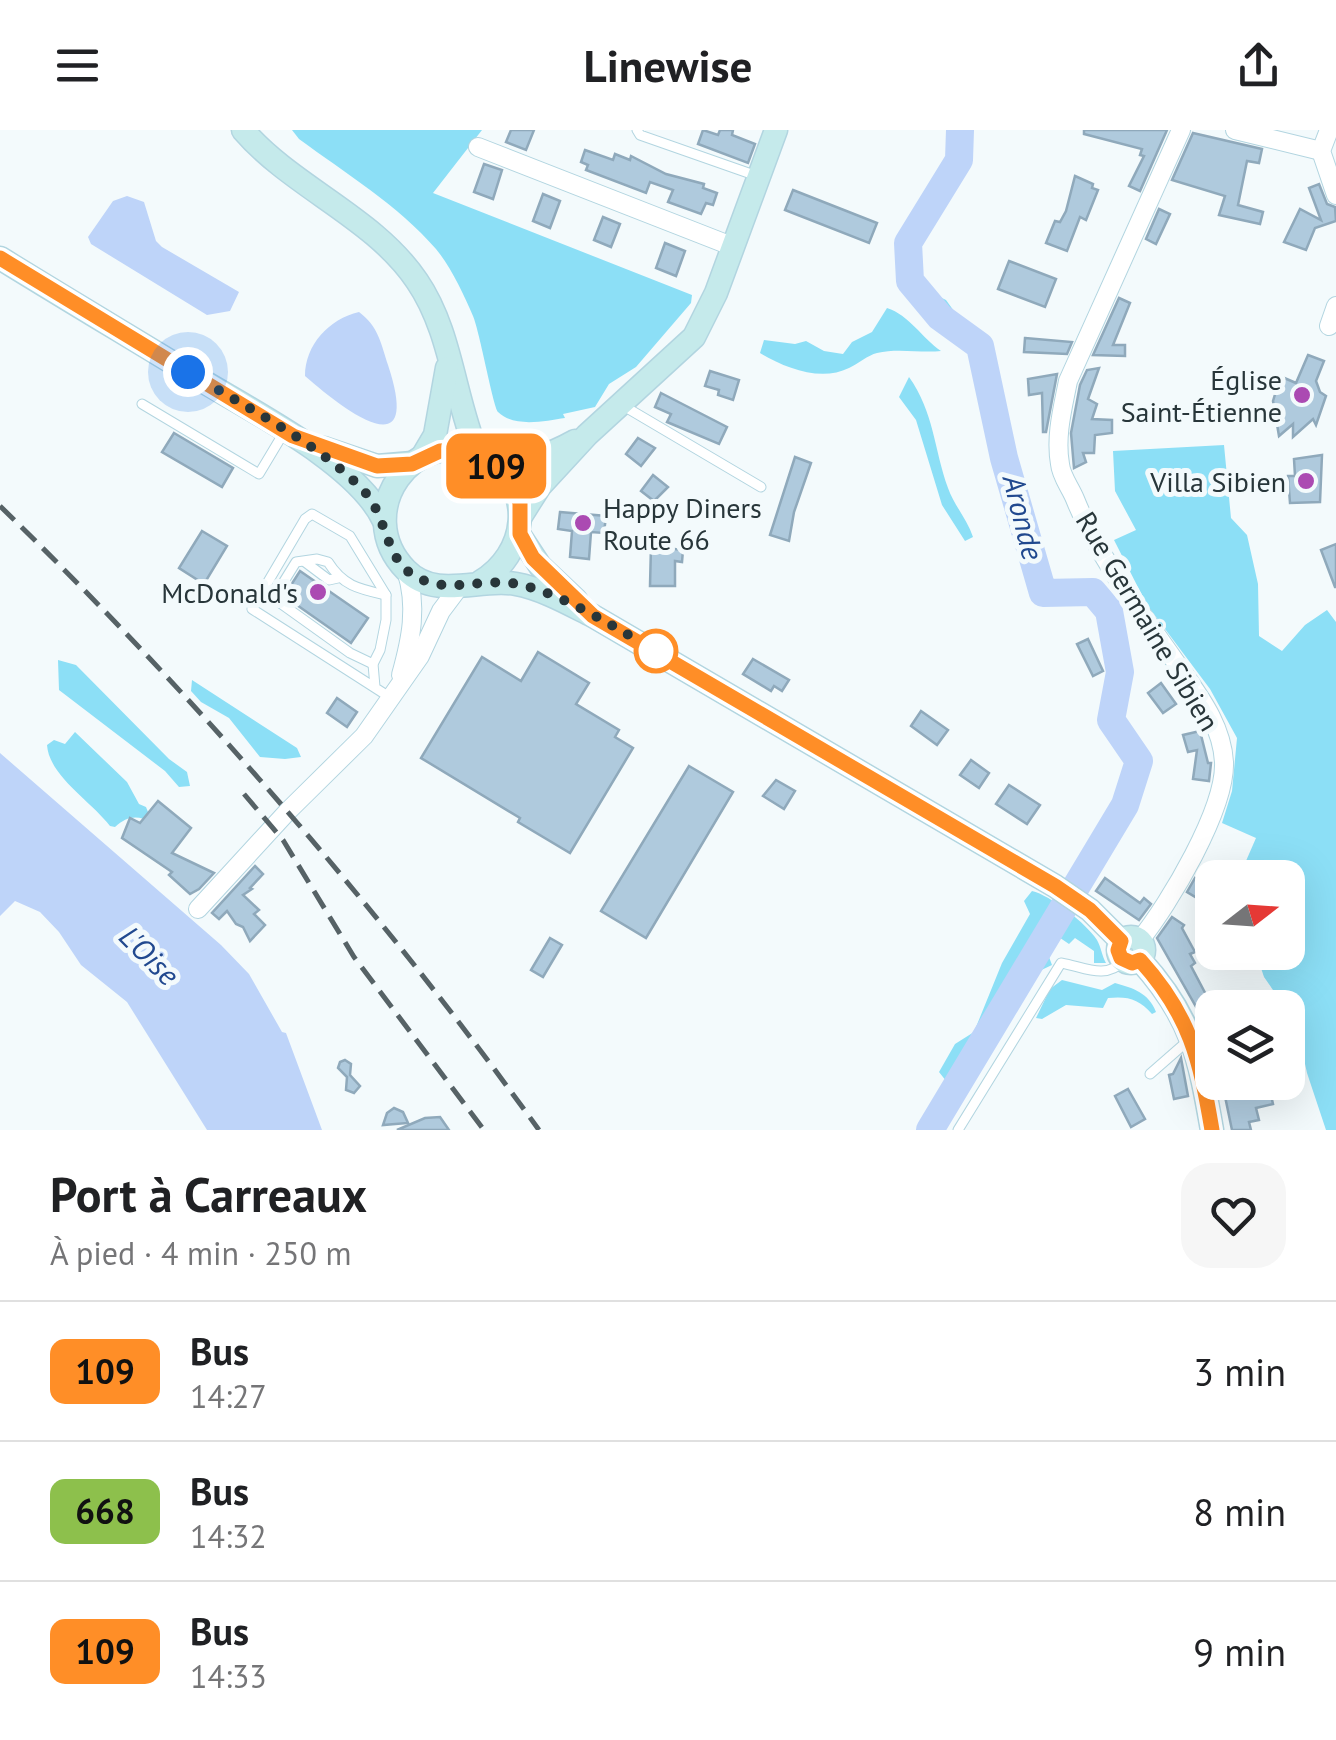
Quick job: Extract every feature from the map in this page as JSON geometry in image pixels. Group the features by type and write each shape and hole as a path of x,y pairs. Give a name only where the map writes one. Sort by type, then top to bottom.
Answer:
{"main road":[{"path":"243,130 261,150 378,239 416,280 439,322 463,419 485,459 514,488 520,525 540,566 593,616"},
{"path":"470,584 508,558 540,486 587,435 694,338 734,247 776,130"},
{"path":"0,258 289,434 361,488 377,506 388,541 406,570 428,582 518,584 593,616 1055,886 1131,951 1177,1006 1200,1064 1212,1130"},
{"path":"384,521 391,489 435,435 448,360"},
{"path":"289,434 377,466 459,450 514,463 544,457 587,435"}],"street":[{"name":"Rue Germaine Sibien","path":"1131,951 1199,844 1216,808 1224,764 1219,734 1204,702 1126,596 1083,522 1060,468 1060,417 1068,381 1181,130"},
{"path":"1236,130 1321,151"},
{"path":"1328,130 1321,151 1336,195"},
{"path":"478,147 734,247"},
{"path":"1329,326 1336,306"},
{"path":"198,908 364,736 387,692 414,612 414,593 406,570"},
{"path":"387,692 420,656 441,610 470,584"}],"lane":[{"path":"637,130 640,135 759,176"},
{"path":"142,404 260,474 289,434"},
{"path":"620,404 761,487"},
{"path":"373,664 383,635 386,595 350,536 312,514 305,519 252,610 366,685 387,692"},
{"path":"386,595 354,588 338,578 328,580 305,562 296,562 275,596 350,654 373,664 387,692"},
{"path":"958,1130 1061,963 1102,973 1114,971 1131,951"},
{"path":"1150,1074 1192,1037"}],"shaded area":[{"path":"292,130 482,130 433,193 692,295 691,303 636,367 609,384 595,407 539,422 505,417 496,407 473,316 442,256 405,218"},
{"path":"918,273 932,293 946,300 964,325 980,335 991,359 931,301"},
{"path":"887,308 902,316 941,351 877,353 827,374 792,368 760,353 764,340 795,344 806,341 824,351 843,354 852,342 872,332"},
{"path":"909,377 929,417 948,488 973,537 965,541 942,505 916,420 899,397"},
{"path":"1224,445 1231,518 1247,535 1258,584 1259,636 1282,651 1305,625 1327,610 1336,622 1336,1130 1326,1130 1307,1073 1305,990 1273,990 1262,970 1305,970 1305,860 1246,860 1256,838 1222,823 1232,791 1237,738 1210,689 1147,605 1114,540 1136,530 1115,491 1113,451"},
{"path":"58,660 76,665 169,759 187,772 190,786 179,787 165,771 59,690"},
{"path":"192,680 297,748 301,757 260,757 229,718 201,702 191,691"},
{"path":"75,732 127,782 152,822 132,818 110,826 63,778 47,745 54,740 65,744"},
{"path":"1032,891 1058,904 1085,926 1097,940 1106,963 1094,963 1094,951 1075,938 1069,944 1044,927 1041,929 1036,936 1038,949 1049,957 1052,965 1033,974 1019,965 1007,985 995,1044 969,1087 954,1091 939,1072 955,1044 974,1032 1002,963 1030,914 1024,901"},
{"path":"1062,980 1102,990 1115,983 1128,987 1145,996 1156,1012 1152,1014 1133,1000 1115,997 1108,998 1103,1008 1066,1005 1042,1019 1036,1018 1050,989"}],"water":[{"path":"127,196 144,202 156,241 162,247 239,292 230,311 207,315 91,244 88,237 113,201"},
{"path":"359,312 381,342 396,397 395,416 387,424 374,423 339,404 305,376 309,354 321,335 338,321"},
{"name":"L'Oise","path":"0,753 221,945 249,974 286,1033 322,1130 207,1130 127,1002 81,965 40,912 15,901 0,916"}],"building":[{"path":"511,130 534,130 526,150 506,142"},
{"path":"703,130 718,135 720,130 733,130 732,135 755,144 748,163 698,144"},
{"path":"1084,130 1167,130 1140,191 1129,186 1144,156 1140,155 1142,149 1084,134"},
{"path":"1193,133 1262,149 1259,163 1247,161 1238,205 1263,212 1260,224 1219,215 1225,196 1172,180"},
{"path":"585,150 613,160 615,154 630,160 631,156 666,174 704,184 703,188 717,193 713,205 706,203 701,214 668,202 673,190 650,182 646,193 586,170 588,165 581,162"},
{"path":"484,164 502,170 493,199 474,192"},
{"path":"1075,176 1098,190 1086,220 1080,217 1067,251 1046,243 1055,221 1060,222 1066,211"},
{"path":"1319,184 1327,204 1335,207 1336,221 1315,228 1306,250 1284,242 1300,209 1321,220 1309,188"},
{"path":"793,190 877,223 869,243 785,210"},
{"path":"543,194 560,201 550,228 533,221"},
{"path":"1159,209 1170,214 1156,244 1146,239"},
{"path":"603,217 620,224 611,247 594,240"},
{"path":"665,243 685,251 676,276 656,268"},
{"path":"1009,261 1056,279 1045,307 998,289"},
{"path":"1119,298 1130,303 1113,345 1125,345 1125,356 1093,355"},
{"path":"1025,338 1072,342 1067,354 1024,352"},
{"name":"Église Saint-Étienne","path":"1308,355 1324,361 1316,381 1326,396 1316,425 1313,419 1293,437 1293,424 1279,436 1273,401 1277,388 1282,377 1296,383"},
{"path":"1099,368 1088,399 1097,404 1092,419 1112,420 1112,433 1095,435 1094,453 1083,453 1086,462 1074,468 1071,433 1080,385 1087,370"},
{"path":"710,371 739,380 733,400 705,386"},
{"path":"1057,374 1043,432 1042,393 1029,395 1028,379"},
{"path":"661,393 727,427 719,444 667,422 671,414 655,407"},
{"path":"174,433 233,468 222,487 162,452"},
{"path":"638,438 655,448 641,466 626,454"},
{"name":"Villa Sibien","path":"1322,455 1320,502 1290,503 1288,476 1295,476 1294,459"},
{"path":"795,457 811,463 794,512 789,541 770,535"},
{"path":"653,475 668,487 654,501 641,491"},
{"path":"560,512 606,516 604,533 591,532 589,559 570,557 572,531 558,529"},
{"path":"202,531 227,546 204,584 179,568"},
{"path":"1336,544 1336,587 1335,587 1321,550"},
{"path":"651,546 683,550 682,562 675,561 675,586 650,586"},
{"path":"300,571 368,618 351,643 284,596"},
{"path":"1088,639 1103,671 1093,676 1077,644"},
{"path":"538,652 589,683 576,704 619,730 615,737 633,748 570,853 421,758 482,657 521,681"},
{"path":"753,659 789,680 782,691 774,686 771,691 743,674"},
{"path":"1161,683 1176,704 1163,713 1148,693"},
{"path":"337,698 357,712 347,727 327,713"},
{"path":"921,711 948,730 937,745 911,726"},
{"path":"1200,731 1211,763 1209,781 1193,779 1197,750 1188,752 1183,735"},
{"path":"971,760 989,773 979,788 960,775"},
{"path":"689,766 733,792 646,938 601,911"},
{"path":"776,780 795,791 784,809 763,796"},
{"path":"1009,785 1040,805 1027,824 996,804"},
{"path":"158,801 191,828 172,853 214,873 190,894 169,875 172,872 122,838 130,818 140,823"},
{"path":"255,866 263,874 243,895 259,910 254,914 265,925 250,941 227,911 219,919 212,913"},
{"path":"1105,878 1140,903 1144,898 1151,904 1139,920 1096,891"},
{"path":"1195,878 1195,897 1187,892"},
{"path":"1172,917 1184,925 1195,952 1190,954 1195,963 1191,966 1204,990 1195,990 1195,1005 1157,938"},
{"path":"550,938 562,945 543,977 531,970"},
{"path":"1181,1058 1188,1096 1174,1099 1169,1075"},
{"path":"345,1060 351,1064 350,1075 360,1086 354,1093 346,1090 347,1077 338,1068"},
{"path":"1128,1089 1145,1119 1131,1127 1115,1096"},
{"path":"1226,1100 1272,1100 1273,1104 1256,1108 1259,1120 1249,1122 1251,1130 1232,1130"},
{"path":"394,1108 403,1112 408,1123 383,1125 387,1113"},
{"path":"440,1117 449,1130 397,1130 425,1118"}],"waterway":[{"name":"Aronde","path":"930,1130 1125,805 1139,761 1111,720 1120,672 1109,611 1093,592 1043,593 1004,458 980,346 940,317 910,281 908,243 959,160 960,130"}],"railway":[{"path":"0,506 145,653 283,806 415,965 539,1130"},
{"path":"244,794 283,840 354,957 484,1130"}],"bus line":[{"name":"109","path":"0,258 293,436 377,466 412,464 440,451 459,450 492,463 514,488 520,503 520,534 533,558 593,616 1090,910 1121,941 1121,958 1132,963 1140,960 1177,1006 1200,1064 1212,1130"}],"place":[{"name":"Église Saint-Étienne","path":"1302,395"},
{"name":"Villa Sibien","path":"1306,481"},
{"name":"Happy Diners Route 66","path":"583,523"},
{"name":"McDonald's","path":"318,592"}],"route":[{"path":"188,372 293,436 361,488 377,506 396,556 413,575 446,587 480,582 518,584 550,595 656,651"}]}
